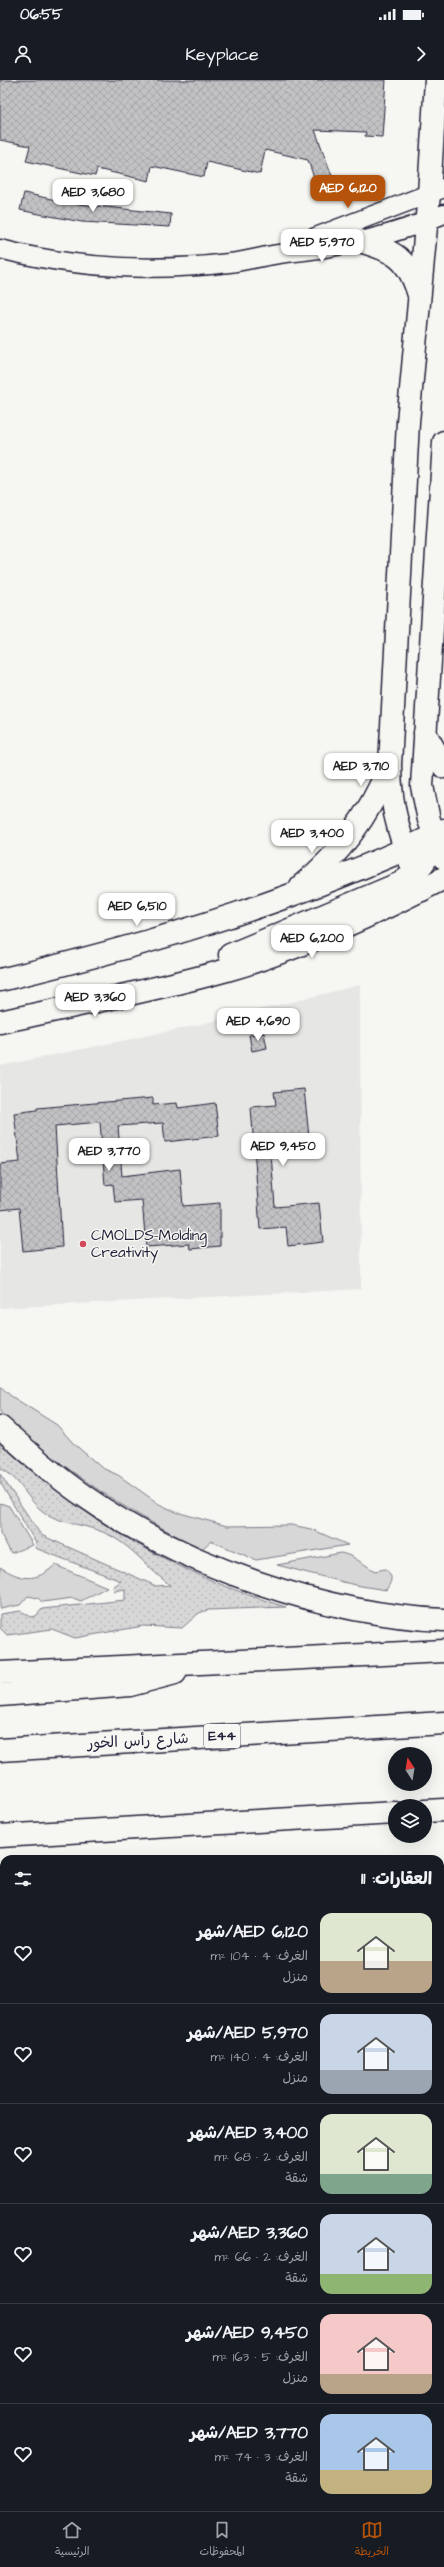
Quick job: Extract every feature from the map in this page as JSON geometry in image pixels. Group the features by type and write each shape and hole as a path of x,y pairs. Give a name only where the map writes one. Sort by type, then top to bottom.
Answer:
{"main road":[{"path":"412,882 406,874 406,868 398,859 390,794 390,764 408,422 420,299 435,218 436,80"},
{"path":"357,240 383,248 400,259 412,273 420,299"},
{"path":"444,442 424,732 422,786 439,833 444,858"},
{"path":"424,732 444,767"},
{"path":"281,900 316,874 346,843 371,805 390,764"},
{"path":"0,980 133,946 281,900 397,853 439,833"},
{"path":"412,882 429,857 439,833"},
{"path":"0,1022 184,981 222,958 412,882 444,878"},
{"path":"0,1428 88,1499 147,1534 190,1556 268,1586 310,1599 392,1615 444,1620"},
{"path":"0,1673 444,1651"},
{"path":"0,1695 130,1685 161,1678 190,1664"},
{"name":"شارع رأس الخور","path":"0,1750 444,1723"},
{"path":"432,1811 444,1810"},
{"path":"0,1836 388,1813"}],"street":[{"path":"286,253 300,243 436,191"},
{"path":"0,249 55,260 133,268 201,266 286,253 300,253 398,232 435,218"}],"shaded area":[{"path":"360,985 361,1289 0,1308 0,1066 189,1027"},
{"path":"0,1386 11,1396 57,1425 73,1443 102,1468 118,1475 159,1504 176,1512 227,1526 292,1525 311,1529 348,1545 256,1560 211,1541 202,1549 121,1504 71,1471 46,1452 0,1412"},
{"path":"0,1443 31,1471 64,1496 98,1520 134,1542 170,1562 208,1579 286,1607 208,1610 199,1613 182,1628 143,1626 75,1638 52,1629 7,1635 0,1628 0,1614 21,1611 31,1617 36,1616 42,1609 125,1600 125,1589 114,1591 113,1587 121,1581 35,1548 36,1543 0,1482 0,1474 41,1535 156,1586 170,1585 127,1547 111,1536 94,1529 52,1517 38,1508 13,1477 0,1468"},
{"path":"0,1503 9,1506 33,1545 11,1553 0,1533"},
{"path":"341,1553 351,1556 375,1571 385,1569 391,1576 390,1584 386,1590 355,1585 277,1565"},
{"path":"55,1565 107,1587 81,1601 73,1598 42,1602 38,1598 28,1596 20,1605 0,1609 0,1567 15,1575 28,1578 41,1575"}],"building":[{"path":"0,80 386,80 382,137 365,136 366,132 315,130 338,192 317,187 308,160 265,150 260,174 207,162 204,177 152,166 149,181 97,169 95,176 26,161 30,146 0,140"},
{"path":"24,193 69,203 171,214 170,227 82,222 20,210"},
{"path":"264,1033 267,1048 252,1051 249,1035"},
{"path":"304,1089 309,1137 270,1140 275,1207 319,1203 323,1242 288,1246 286,1227 260,1229 251,1107 276,1105 274,1092"},
{"path":"153,1098 153,1105 177,1103 178,1108 215,1103 219,1136 165,1142 163,1123 118,1126 122,1176 180,1169 183,1206 220,1203 220,1246 190,1249 189,1244 146,1247 142,1200 115,1202 113,1184 105,1185 100,1122 55,1126 62,1247 23,1251 19,1208 0,1210 0,1164 20,1162 14,1113 37,1110 37,1108"}],"place":[{"name":"CMOLDS-Molding Creativity","path":"83,1244"}]}
